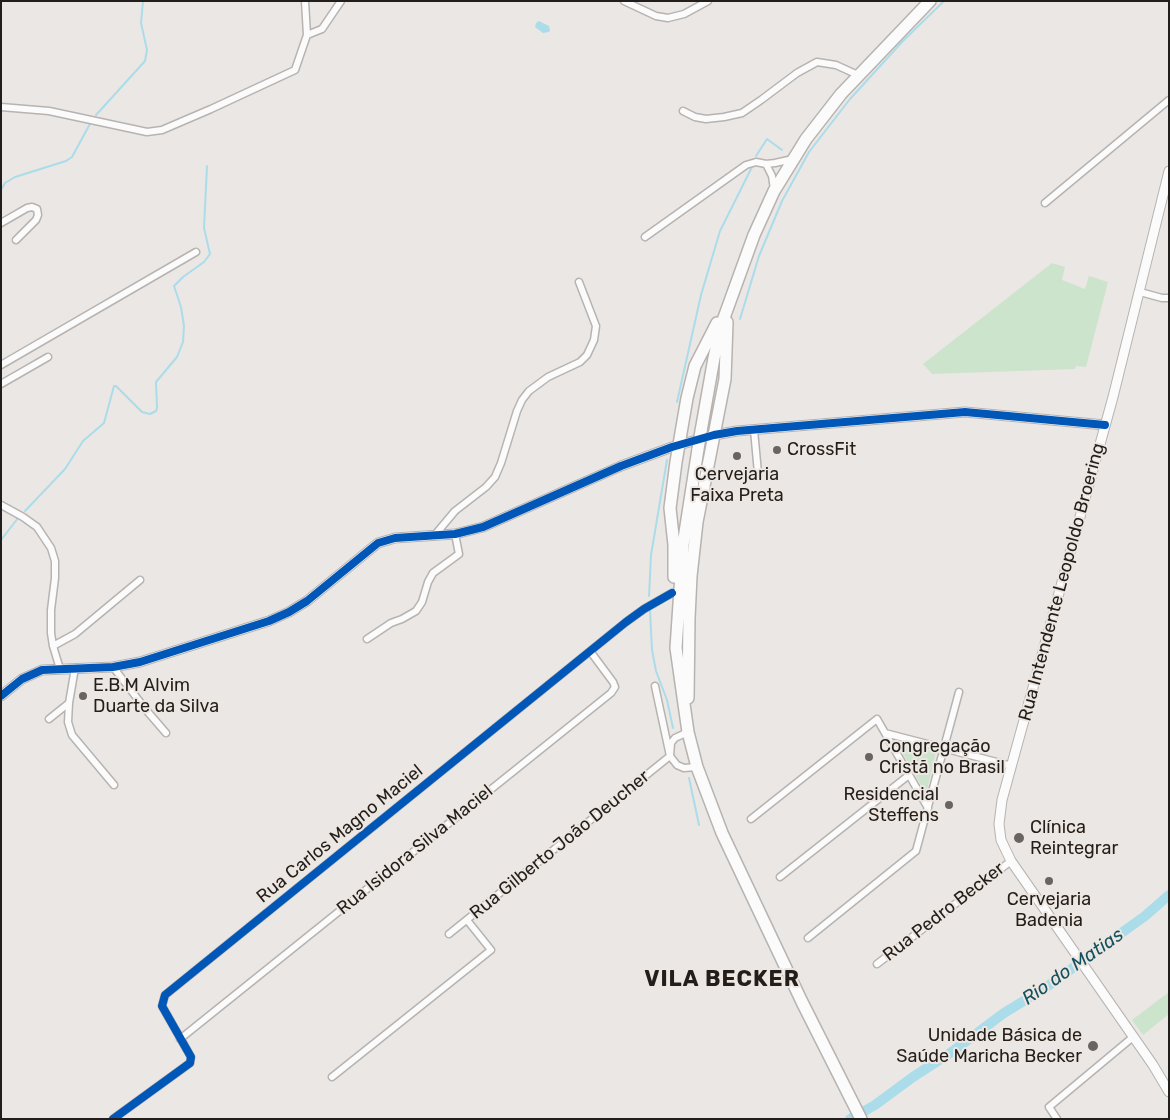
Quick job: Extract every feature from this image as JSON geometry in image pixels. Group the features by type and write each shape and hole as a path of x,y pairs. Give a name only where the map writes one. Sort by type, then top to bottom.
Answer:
{"highway":[{"path":"676,648 683,544 714,358 726,310 754,235 774,191 793,159 822,118 858,75 930,1"},
{"path":"740,272 725,298 715,328 695,366 687,398 670,508 674,545 672,593 676,648 687,728 696,767 722,833 802,1002 861,1119"},
{"path":"687,728 691,576 697,522 726,370 726,310"}],"street":[{"path":"1,107 43,110 144,131 159,131 294,71 307,34 305,1"},
{"path":"307,34 322,29 341,1"},
{"path":"624,1 656,16 668,18 684,14 708,1"},
{"path":"684,111 694,117 706,119 742,113 797,73 817,62 836,65 858,75"},
{"path":"1045,203 1169,100"},
{"path":"645,237 746,164 756,162 766,164 793,159"},
{"path":"766,164 772,176 774,191"},
{"name":"Rua Intendente Leopoldo Broering","path":"1169,171 1105,425 1000,807 999,824 1002,840 1011,861 1134,1037 1169,1092"},
{"path":"1,223 27,208 37,209 38,215 36,220 16,240"},
{"path":"1,365 196,252"},
{"path":"433,537 455,511 486,487 495,477 517,411 529,391 548,377 580,362 587,355 594,340 596,326 579,282"},
{"path":"1140,292 1169,298"},
{"path":"1,384 48,357"},
{"path":"1,696 16,684 42,670 113,667 140,662 269,621 307,601 378,543 395,538 433,537 455,534 483,527 605,473 680,445 714,435 965,412 1105,425"},
{"path":"754,430 758,473"},
{"path":"1,505 23,516 37,527 51,548 55,569 50,624 53,646 60,669"},
{"path":"367,639 391,623 416,611 422,602 433,573 458,554 455,534"},
{"path":"53,646 75,634 140,580"},
{"name":"Rua Carlos Magno Maciel","path":"113,1119 190,1063 191,1057 162,1006 165,995 590,651 644,609 672,593"},
{"name":"Rua Isidora Silva Maciel","path":"180,1038 611,693 614,684 590,651"},
{"path":"113,667 166,733"},
{"path":"75,668 68,722 72,736 114,785"},
{"path":"655,686 670,756 677,765 684,768 696,767"},
{"path":"808,938 916,851 959,692"},
{"path":"49,719 69,703"},
{"path":"751,819 877,719 928,808"},
{"path":"670,756 671,744 687,728"},
{"path":"885,733 1012,766"},
{"name":"Rua Gilberto João Deucher","path":"450,934 670,756"},
{"path":"780,877 909,775"},
{"name":"Rua Pedro Becker","path":"878,964 1011,861"},
{"path":"332,1077 491,950 468,920"},
{"path":"1057,1119 1048,1108 1134,1037"}],"green space":[{"path":"1052,263 1065,267 1062,280 1085,289 1089,276 1108,282 1086,367 932,374 923,364"},
{"path":"896,741 936,752 926,794"},
{"path":"1169,992 1169,1014 1143,1035 1132,1020"}],"water":[{"path":"539,21 549,26 549,32 543,33 535,27"}],"waterway":[{"path":"96,115 145,61 147,50 141,23 143,1"},
{"path":"740,319 759,256 782,201 809,152 850,99 902,42 944,1"},
{"path":"1,190 5,183 15,177 66,161 72,157 91,122"},
{"path":"756,156 767,139 782,150"},
{"path":"25,511 65,469 83,441 104,423 114,386 142,412 150,414 156,411 156,382 177,357 183,342 184,326 181,307 174,286 204,262 210,254 204,228 207,166"},
{"path":"677,402 701,295 720,231 752,167"},
{"path":"649,596 651,555 667,460"},
{"path":"1,540 18,518"},
{"path":"650,610 652,650 656,671 667,700 673,728"},
{"path":"689,778 699,825"},
{"name":"Rio do Matias","path":"850,1119 875,1105 1004,1013 1045,988 1145,916 1169,895"}],"cycle path":[{"path":"1,696 22,679 42,670 113,667 140,662 269,621 307,601 378,543 395,538 455,534 483,527 621,466 672,447 714,435 737,431 965,412 1105,425"},
{"path":"113,1119 190,1063 191,1057 162,1006 165,995 626,622 672,593"}],"place":[{"name":"CrossFit","path":"777,450"},
{"name":"Cervejaria Faixa Preta","path":"737,456"},
{"name":"E.B.M Alvim Duarte da Silva","path":"83,696"},
{"name":"Congregação Cristã no Brasil","path":"869,757"},
{"name":"Residencial Steffens","path":"949,805"},
{"name":"Clínica Reintegrar","path":"1019,838"},
{"name":"Cervejaria Badenia","path":"1049,881"},
{"name":"Unidade Básica de Saúde Maricha Becker","path":"1093,1046"}],"district":[{"name":"VILA BECKER","path":"722,980"}]}
